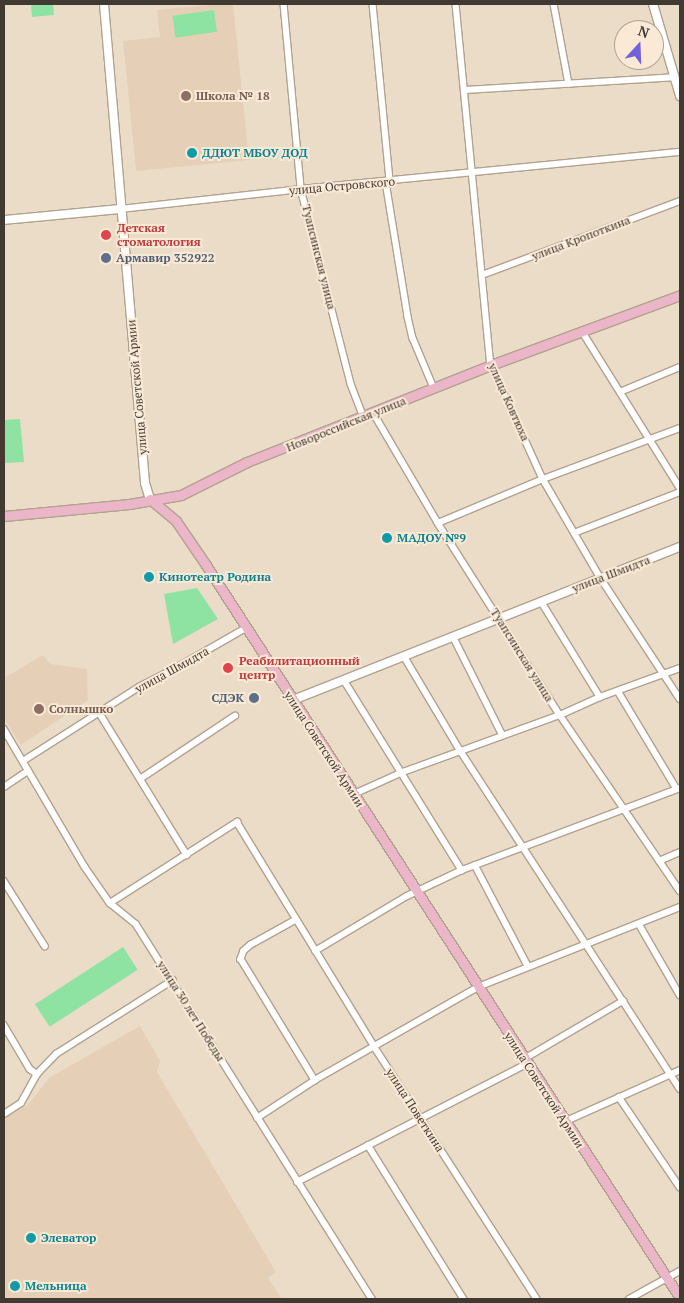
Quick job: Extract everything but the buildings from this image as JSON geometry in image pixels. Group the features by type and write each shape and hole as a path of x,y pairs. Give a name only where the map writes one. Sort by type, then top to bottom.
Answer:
{"main road":[{"name":"улица Советской Армии","path":"104,4 144,483 150,500 176,521 564,1122 680,1298"},
{"path":"653,4 680,96"},
{"name":"улица Островского","path":"4,220 121,209"},
{"name":"Новороссийская улица","path":"4,516 129,504 181,495 247,462 680,294"},
{"name":"улица Шмидта","path":"292,700 680,547"}],"street":[{"name":"Туапсинская улица","path":"284,4 301,189 351,384 363,416"},
{"path":"373,4 388,182 408,317 413,338 434,388"},
{"name":"улица Ковтюха","path":"456,4 491,366 543,479 600,577 680,699"},
{"path":"554,4 569,84"},
{"path":"464,90 675,77"},
{"name":"улица Островского","path":"121,209 301,189 680,152"},
{"name":"улица Кропоткина","path":"482,275 680,200"},
{"path":"582,331 680,488"},
{"path":"620,392 680,367"},
{"name":"Туапсинская улица","path":"374,412 438,523 498,618 560,715 680,891"},
{"path":"438,523 543,479 650,441 680,428"},
{"path":"574,533 680,492"},
{"path":"541,601 600,697"},
{"name":"улица Шмидта","path":"23,761 139,687 178,668 246,628"},
{"path":"453,636 502,734"},
{"path":"404,656 460,750 680,1089"},
{"path":"354,794 403,772 502,734 560,715 600,697 680,668"},
{"path":"344,680 403,772 462,870"},
{"path":"315,951 416,891 462,870 679,789 618,691"},
{"path":"99,712 187,855 110,902"},
{"path":"140,779 235,716"},
{"name":"улица 30 лет Победы","path":"4,729 85,867 110,902 136,924 372,1299"},
{"path":"4,787 28,771"},
{"name":"улица Поветкина","path":"187,855 237,822 374,1046 537,1299"},
{"path":"659,861 680,852"},
{"path":"475,865 528,966"},
{"path":"4,881 45,946"},
{"path":"257,1118 315,1080 478,987 680,908"},
{"path":"296,920 251,945 244,951 241,959 315,1080"},
{"path":"640,924 680,995"},
{"path":"4,1114 21,1103 37,1074 56,1054 173,980"},
{"path":"297,1182 526,1061 623,1002"},
{"path":"4,1025 30,1069 37,1074"},
{"path":"564,1122 680,1070"},
{"path":"619,1097 680,1187"},
{"path":"368,1145 464,1299"},
{"path":"629,1299 680,1271"}],"shaded area":[{"name":"Школа № 18","path":"233,4 249,160 136,171 123,41 160,37 157,10"},
{"name":"Солнышко","path":"43,655 50,664 87,669 88,700 21,745 4,718 4,678"},
{"path":"140,1026 160,1061 157,1072 276,1272 268,1278 282,1299 4,1299 4,1116 28,1105 49,1078"}],"green space":[{"path":"31,4 53,4 54,15 32,17"},
{"path":"214,10 217,32 175,38 172,16"},
{"path":"20,419 24,462 4,463 4,420"},
{"path":"197,588 218,619 173,644 164,594"},
{"path":"123,947 138,970 50,1027 35,1004"}],"place":[{"name":"Школа № 18","path":"186,96"},
{"name":"ДДЮТ МБОУ ДОД","path":"192,153"},
{"name":"Детская стоматология","path":"106,235"},
{"name":"Армавир 352922","path":"106,258"},
{"name":"МАДОУ №9","path":"387,538"},
{"name":"Кинотеатр Родина","path":"149,577"},
{"name":"Реабилитационный центр","path":"228,668"},
{"name":"СДЭК","path":"254,698"},
{"name":"Солнышко","path":"39,709"},
{"name":"Элеватор","path":"31,1238"},
{"name":"Мельница","path":"15,1286"}]}
